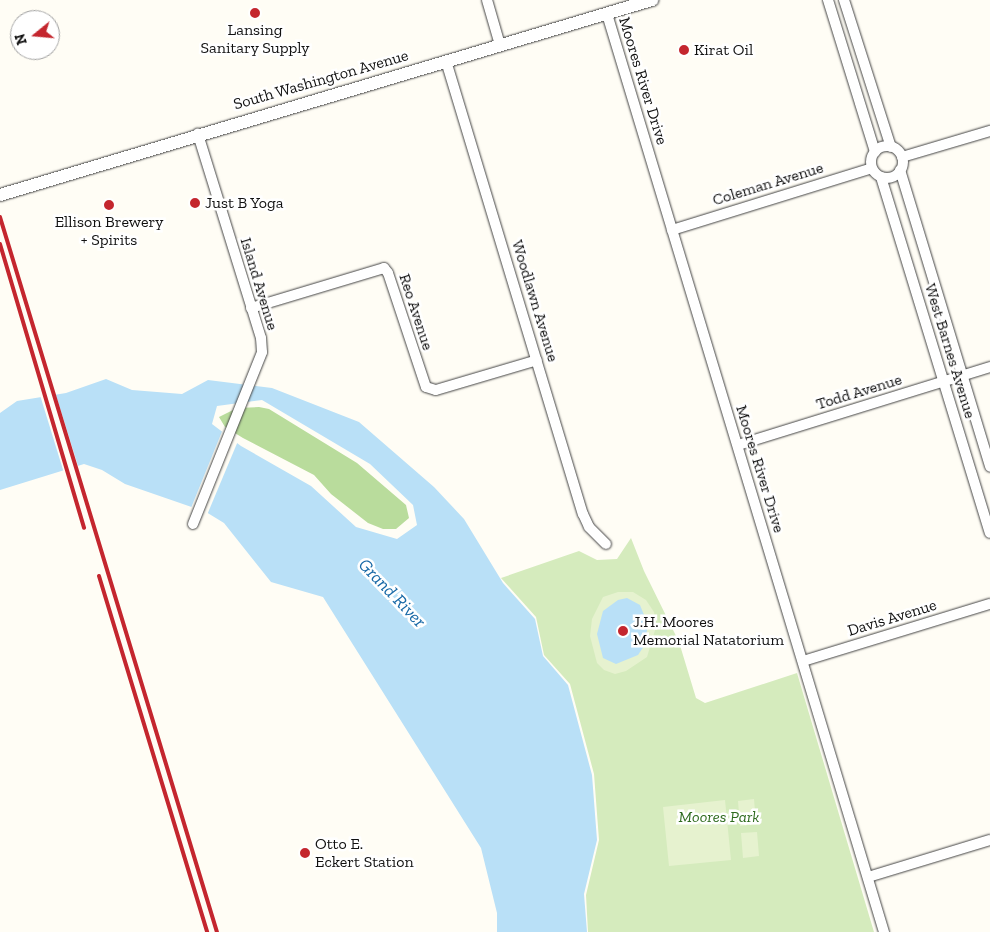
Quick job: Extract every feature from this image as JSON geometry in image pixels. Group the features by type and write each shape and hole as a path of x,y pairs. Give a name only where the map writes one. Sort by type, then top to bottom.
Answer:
{"street":[{"path":"487,0 500,45"},
{"name":"South Washington Avenue","path":"0,195 198,134 652,0"},
{"path":"828,0 875,152 872,168 881,177 892,177 900,170 902,157"},
{"path":"844,0 891,147 902,157"},
{"name":"Moores River Drive","path":"607,14 884,932"},
{"name":"Woodlawn Avenue","path":"446,61 583,514 589,527 606,544"},
{"path":"902,157 990,131"},
{"name":"Island Avenue","path":"193,524 259,362 261,338 198,134"},
{"path":"875,152 891,147"},
{"name":"Coleman Avenue","path":"672,230 872,168"},
{"name":"West Barnes Avenue","path":"900,170 990,468"},
{"name":"West Barnes Avenue","path":"881,177 990,533"},
{"name":"Reo Avenue","path":"251,308 384,268 388,273 426,388 436,390 537,360"},
{"name":"Todd Avenue","path":"738,445 990,367"},
{"name":"Davis Avenue","path":"803,661 990,604"},
{"path":"868,877 990,840"}],"green space":[{"path":"259,407 269,409 357,463 406,505 409,518 396,529 383,529 368,523 331,494 314,475 243,438 225,427 219,417 237,408"},
{"name":"Moores Park","path":"631,538 644,571 679,642 696,698 705,703 797,673 874,932 588,932 586,895 599,840 594,774 570,684 544,655 536,617 501,578 579,551 597,560 617,559"},
{"name":"J.H. Moores Memorial Natatorium","path":"618,592 633,592 646,600 654,612 656,627 647,657 626,671 615,674 604,670 597,663 590,636 592,619 603,597"},
{"path":"754,799 756,824 740,826 738,801"},
{"path":"725,800 731,860 669,866 663,807"},
{"path":"757,832 759,856 743,858 741,833"}],"water":[{"name":"Grand River","path":"106,379 132,390 182,394 208,380 272,388 359,422 434,487 464,519 503,583 535,619 543,656 568,685 592,775 597,840 584,894 587,932 497,932 497,913 481,848 323,597 271,582 224,523 206,512 125,484 102,470 84,464 0,490 0,413 17,401 66,393","holes":["262,400 370,464 413,505 417,525 397,539 356,527 311,486 241,446 212,424 217,406"]},
{"name":"J.H. Moores Memorial Natatorium","path":"627,598 640,605 648,625 644,646 638,655 616,664 603,658 597,634 603,611 618,600"}],"pier":[{"path":"55,392 79,469 64,473 40,395"},
{"path":"223,429 238,441 207,515 191,508"}],"railway":[{"path":"0,217 217,932"},
{"path":"0,244 84,528"},
{"path":"99,576 207,932"}],"place":[{"name":"Lansing Sanitary Supply","path":"255,13"},
{"name":"Kirat Oil","path":"684,50"},
{"name":"Just B Yoga","path":"195,203"},
{"name":"Ellison Brewery + Spirits","path":"109,205"},
{"name":"J.H. Moores Memorial Natatorium","path":"623,631"},
{"name":"Otto E. Eckert Station","path":"305,853"}]}
